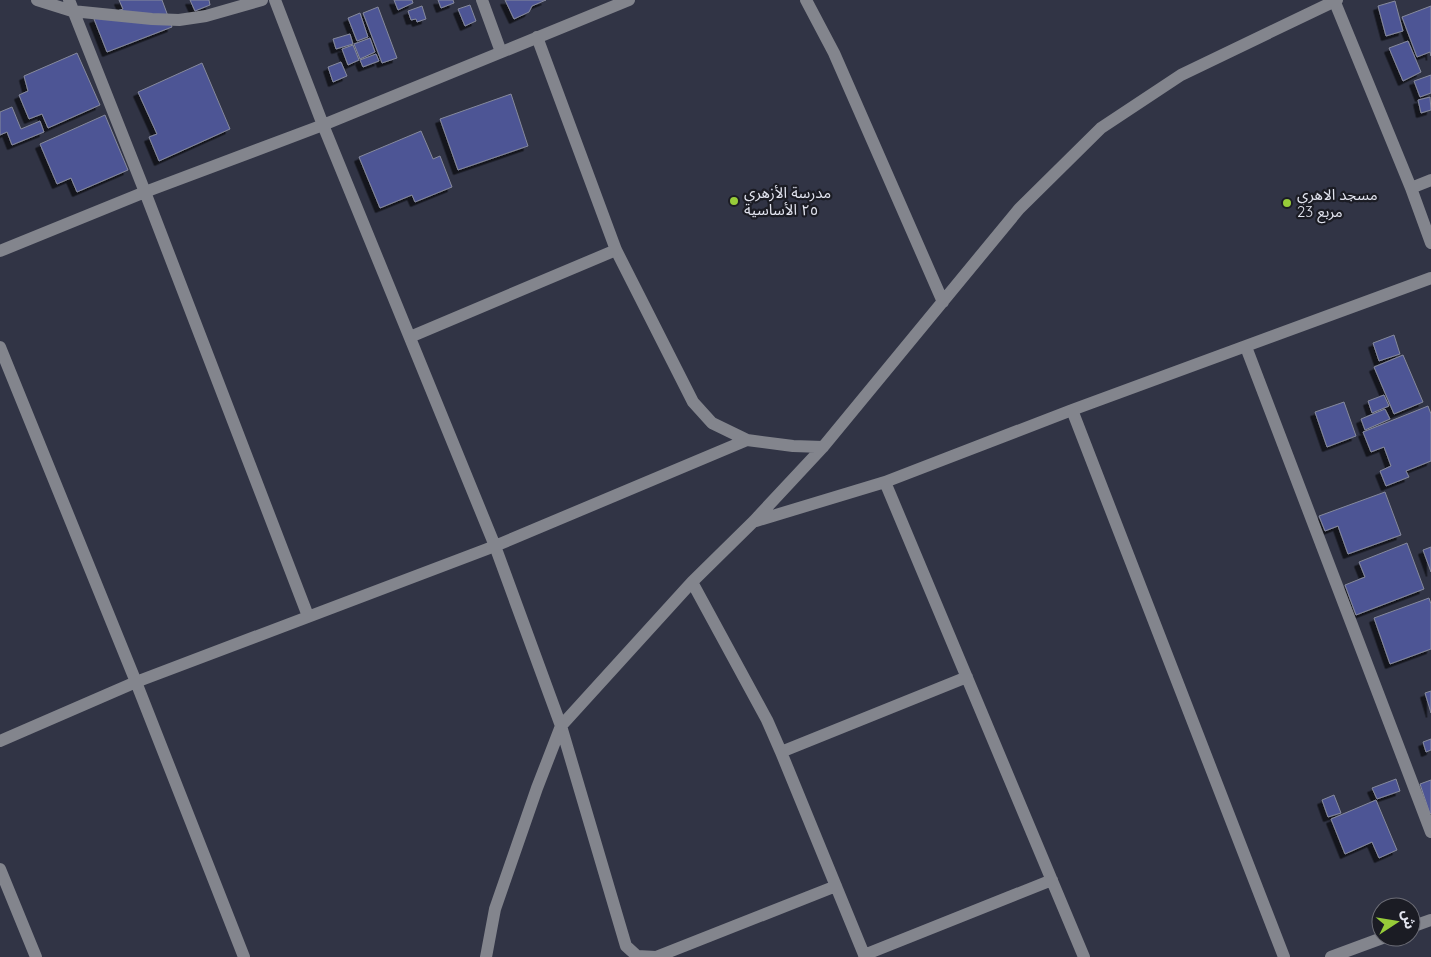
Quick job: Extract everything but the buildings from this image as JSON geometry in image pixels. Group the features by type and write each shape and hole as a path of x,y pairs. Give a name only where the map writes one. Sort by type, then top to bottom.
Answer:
{"street":[{"path":"37,0 152,20 179,20 206,16 262,0"},
{"path":"275,0 323,125 495,546 560,726 626,946 637,956 656,957 836,886"},
{"path":"482,0 501,52"},
{"path":"0,251 145,192 323,125 629,0"},
{"path":"806,0 834,53 943,302"},
{"path":"486,957 495,909 560,726 692,582 754,521 823,447 1019,209 1101,128 1181,75 1335,0 1412,188 1431,243"},
{"path":"70,5 145,192 308,616"},
{"path":"537,37 616,250 692,402 712,423 747,440 793,446 823,447"},
{"path":"1412,188 1431,180"},
{"path":"410,337 616,250"},
{"path":"754,521 885,482 1072,410 1431,278"},
{"path":"0,347 136,682 244,957"},
{"path":"1246,347 1431,832"},
{"path":"1072,410 1284,957"},
{"path":"0,742 136,682 495,546 747,440"},
{"path":"885,482 1084,957"},
{"path":"692,582 767,720 782,752 864,956 1052,880"},
{"path":"782,752 966,677"},
{"path":"0,869 36,957"},
{"path":"1331,957 1371,942"}],"place":[{"name":"مدرسة الأزهري ٢٥ الأساسية","path":"734,201"},
{"name":"مسجد الاهري مربع 23","path":"1287,203"}]}
